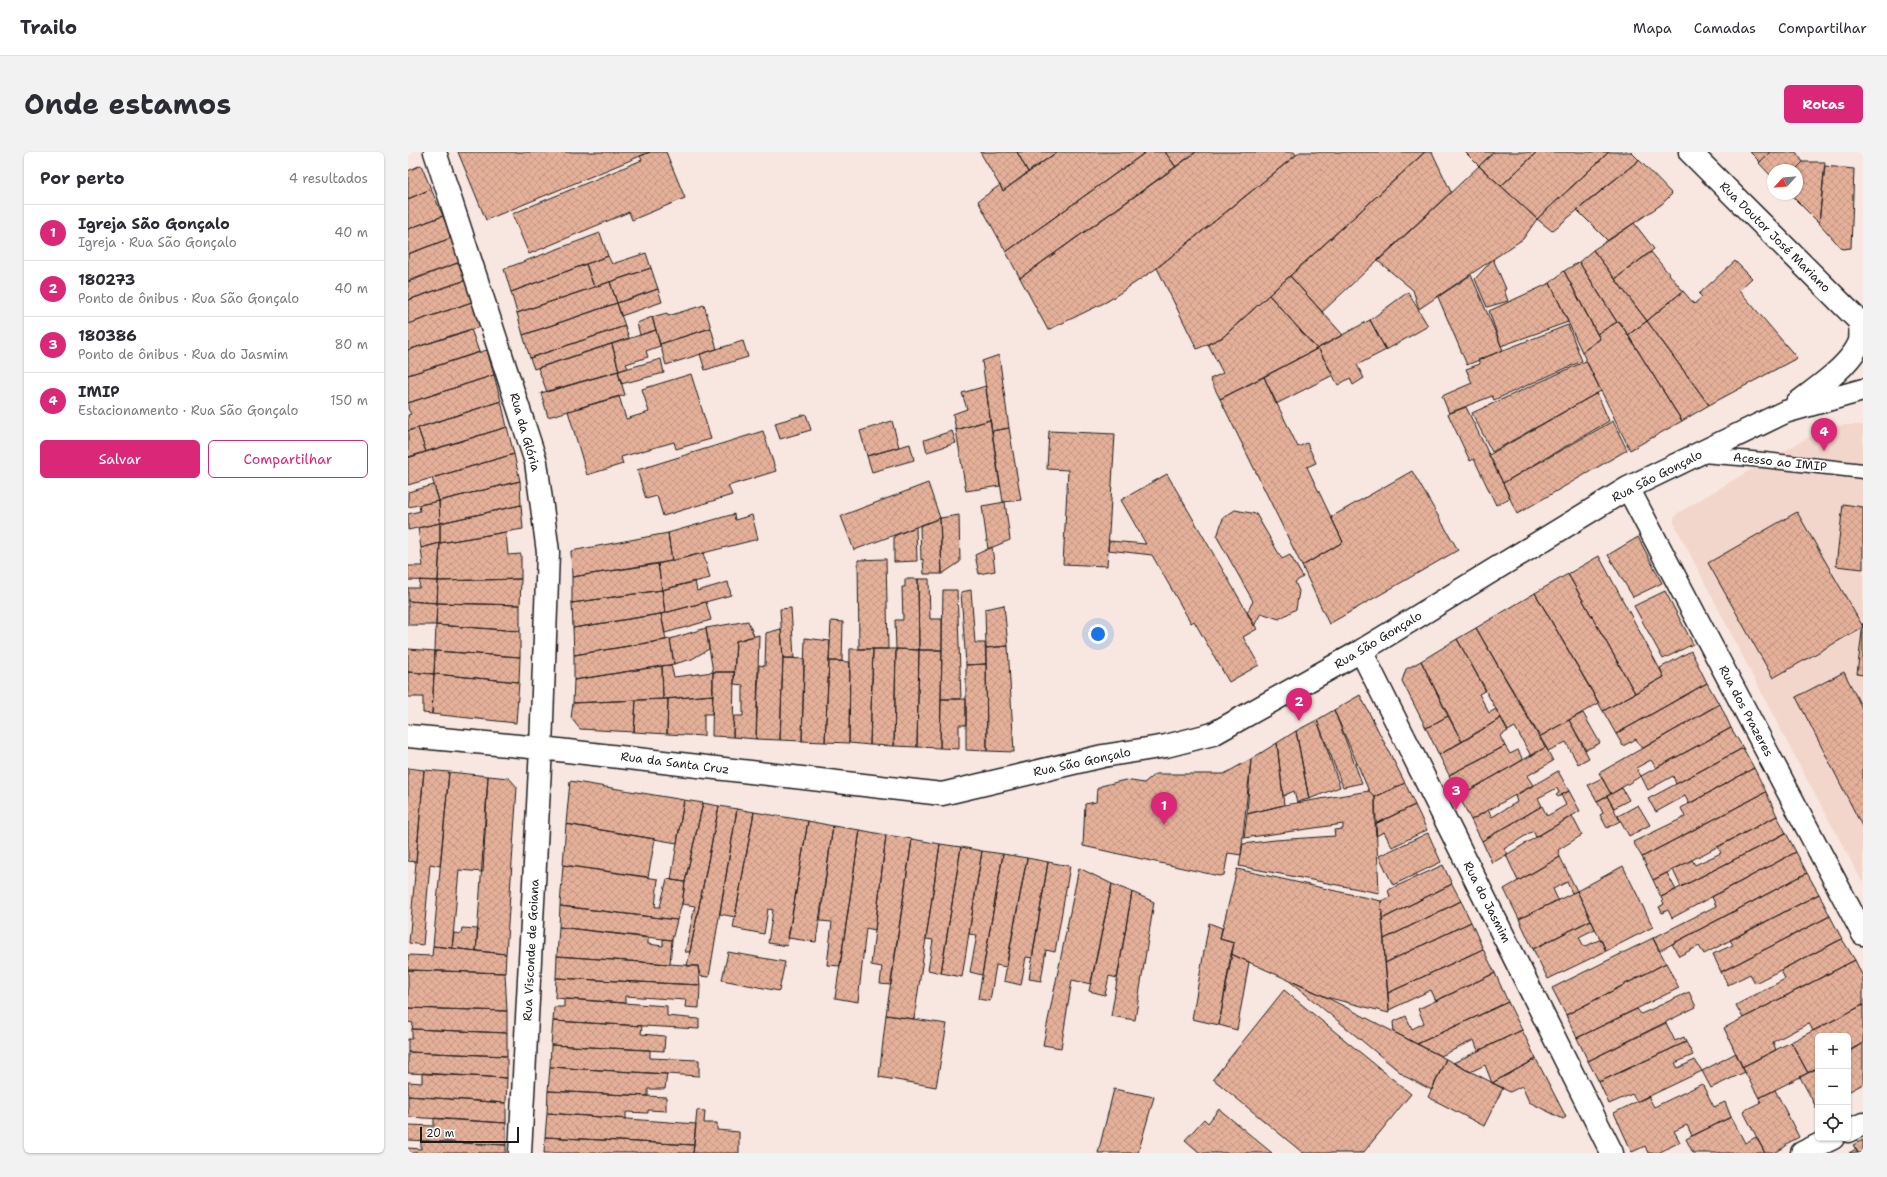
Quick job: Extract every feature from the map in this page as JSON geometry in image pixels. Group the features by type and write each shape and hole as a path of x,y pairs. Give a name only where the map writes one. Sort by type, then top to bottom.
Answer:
{"street":[{"name":"Rua da Glória","path":"435,152 536,462 548,552 541,748"},
{"name":"Rua Doutor José Mariano","path":"1690,152 1861,324"},
{"name":"Rua São Gonçalo","path":"1785,412 1814,390 1855,351 1860,339 1861,324"},
{"name":"Rua São Gonçalo","path":"942,794 1103,756 1166,746 1213,734 1361,651 1628,488 1785,412 1863,390"},
{"name":"Rua dos Prazeres","path":"1628,488 1863,934"},
{"name":"Rua do Jasmim","path":"1361,651 1612,1153"},
{"name":"Rua da Santa Cruz","path":"408,736 541,748 942,794"},
{"name":"Rua Visconde de Goiana","path":"520,1153 541,748"},
{"path":"1851,1130 1863,1124"},
{"path":"1802,1153 1827,1141"}],"lane":[{"name":"Acesso ao IMIP","path":"1697,455 1757,459 1863,471"}],"shaded area":[{"path":"1843,425 1863,425 1863,883 1790,748 1674,523 1674,518 1678,513 1762,463 1826,428"}],"building":[{"path":"458,152 650,152 486,220"},
{"path":"650,152 666,152 685,198 632,220 629,212 529,254 512,214 642,160 640,156"},
{"path":"980,152 1017,152 1028,172 1003,191"},
{"path":"1017,152 1057,152 1028,172"},
{"path":"1057,152 1146,152 1006,252 978,201 1000,185 1003,191"},
{"path":"1146,152 1165,152 1176,167 1020,278 1006,252"},
{"path":"1165,152 1196,152 1176,167"},
{"path":"1196,152 1294,152 1296,155 1157,268 1108,301 1048,330 1020,278"},
{"path":"1300,152 1425,152 1223,337 1197,349 1157,268"},
{"path":"1425,152 1432,152 1451,192 1322,312 1290,276"},
{"path":"1465,152 1494,152 1479,166"},
{"path":"1494,152 1537,152 1501,186 1479,166"},
{"path":"1537,152 1609,152 1537,219 1501,186"},
{"path":"1609,152 1631,152 1639,160 1552,231 1537,219"},
{"path":"1750,152 1770,152 1760,162"},
{"path":"1770,152 1796,152 1803,162 1801,164 1767,164 1767,172 1759,163"},
{"path":"1639,160 1672,194 1662,204 1608,241 1577,210"},
{"path":"1803,162 1825,162 1819,223 1796,200 1803,200 1803,164 1801,164"},
{"path":"421,165 431,189 408,199 408,171"},
{"path":"1479,166 1537,219 1523,239 1419,309 1413,290 1378,261"},
{"path":"1825,166 1854,169 1851,248 1842,249 1819,223"},
{"path":"431,189 443,216 408,229 408,199"},
{"path":"443,216 451,238 408,254 408,229"},
{"path":"1634,223 1654,249 1615,279 1593,250"},
{"path":"600,233 608,256 511,292 504,269"},
{"path":"451,238 460,262 408,281 408,254"},
{"path":"1593,250 1647,321 1628,335 1619,321 1617,322 1579,262"},
{"path":"1651,252 1683,291 1647,321 1615,279"},
{"path":"646,253 651,268 594,287 586,264 608,256 612,264"},
{"path":"1493,259 1506,289 1504,290 1508,301 1487,307 1475,279"},
{"path":"1735,261 1752,278 1739,290 1797,358 1709,405 1647,321 1683,291 1694,304 1702,297 1699,294"},
{"path":"460,262 466,280 408,300 408,282"},
{"path":"1579,262 1617,322 1597,334 1564,271"},
{"path":"586,264 594,287 517,313 511,292"},
{"path":"651,268 658,289 617,303 610,282"},
{"path":"1564,271 1600,339 1582,352 1550,283"},
{"path":"1471,275 1503,350 1467,365 1438,297"},
{"path":"1290,276 1343,335 1317,349 1269,295"},
{"path":"466,280 472,302 408,324 408,300"},
{"path":"610,282 617,303 523,335 517,313"},
{"path":"1550,283 1568,322 1501,346 1489,311"},
{"path":"658,289 662,302 621,316 617,303"},
{"path":"1408,292 1428,326 1386,350 1370,320"},
{"path":"1269,295 1317,349 1220,399 1210,379 1223,373 1208,344 1223,337"},
{"path":"472,302 480,327 408,350 408,324"},
{"path":"617,303 625,326 530,358 523,335"},
{"path":"704,305 711,328 660,344 652,317 667,313 668,316"},
{"path":"652,317 656,330 640,335 637,323"},
{"path":"1370,320 1386,350 1357,365 1364,378 1353,385 1350,378 1338,385 1318,348"},
{"path":"1619,321 1682,421 1630,450 1582,352 1600,339 1597,334"},
{"path":"1647,321 1709,405 1682,421 1628,335"},
{"path":"1568,325 1582,361 1494,400 1492,396 1449,413 1442,396 1472,383 1466,369 1480,364 1478,360"},
{"path":"625,326 629,338 534,369 530,358"},
{"path":"711,328 717,349 666,365 660,344"},
{"path":"471,329 479,352 408,375 408,350"},
{"path":"656,330 660,346 646,351 648,357 626,364 628,368 619,371 612,344"},
{"path":"743,341 748,357 705,370 700,354"},
{"path":"612,344 619,371 547,392 538,368"},
{"path":"1318,348 1333,375 1276,404 1264,377"},
{"path":"487,350 494,375 408,403 408,375"},
{"path":"999,355 1009,428 992,431 982,361"},
{"path":"661,359 664,373 621,384 618,371"},
{"path":"1586,361 1601,391 1492,452 1472,413"},
{"path":"618,371 625,395 548,417 541,393"},
{"path":"691,374 711,439 676,449 674,442 621,457 623,464 587,475 568,411 619,396 626,419 649,412 642,389"},
{"path":"494,375 501,401 408,431 408,415 411,414 408,409 408,403"},
{"path":"1264,377 1298,447 1307,443 1316,463 1307,467 1343,542 1302,566 1220,399"},
{"path":"986,386 990,420 956,430 953,414 967,409 962,393"},
{"path":"1597,393 1609,421 1503,483 1489,455"},
{"path":"501,401 507,427 426,452 418,428"},
{"path":"1466,407 1510,498 1496,505 1474,459 1470,461 1448,414"},
{"path":"806,414 811,430 780,439 775,423"},
{"path":"990,420 1000,486 966,491 956,430"},
{"path":"892,421 899,447 867,456 860,431"},
{"path":"1613,421 1627,450 1517,514 1503,483"},
{"path":"507,427 514,454 408,485 408,457"},
{"path":"418,428 426,452 408,458 408,431"},
{"path":"1009,428 1021,500 1003,502 992,431"},
{"path":"763,431 776,471 728,486 732,495 663,516 657,496 646,499 637,470"},
{"path":"952,431 956,443 927,452 924,440"},
{"path":"1049,431 1115,434 1107,566 1063,564 1068,470 1047,469"},
{"path":"910,444 914,460 872,472 867,456"},
{"path":"514,454 520,481 439,501 432,478"},
{"path":"1412,471 1458,550 1329,624 1302,566 1343,542 1331,517"},
{"path":"1167,474 1257,629 1243,637 1259,665 1229,682 1194,621 1191,623 1152,555 1108,550 1109,541 1146,544 1121,500"},
{"path":"520,481 521,505 440,523 439,501"},
{"path":"928,483 940,518 854,550 841,516"},
{"path":"434,485 439,501 408,507 408,492"},
{"path":"439,501 440,523 408,530 408,514 420,511 419,505"},
{"path":"1005,502 1010,540 988,549 982,506"},
{"path":"1843,504 1863,507 1863,569 1836,566"},
{"path":"521,505 523,529 440,543 440,523"},
{"path":"1235,510 1256,514 1282,559 1290,555 1303,577 1295,582 1299,591 1296,609 1279,619 1261,613 1254,626 1247,613 1253,601 1217,537 1223,518"},
{"path":"1797,512 1863,627 1773,678 1708,563"},
{"path":"734,514 735,520 752,515 758,539 672,561 668,533"},
{"path":"959,515 960,562 942,574 940,518"},
{"path":"940,518 942,574 924,574 923,559 921,560 920,526"},
{"path":"440,523 440,543 421,548 418,528"},
{"path":"916,527 917,561 894,562 894,536"},
{"path":"506,532 508,555 521,554 521,579 438,581 440,543"},
{"path":"668,533 672,561 572,577 571,551"},
{"path":"1638,537 1662,583 1633,597 1608,555"},
{"path":"440,543 438,581 408,580 408,566 423,566 421,548"},
{"path":"992,547 995,571 979,574 975,555"},
{"path":"703,553 710,578 662,590 658,564"},
{"path":"1599,556 1664,677 1635,693 1568,574"},
{"path":"886,559 888,649 859,649 858,560"},
{"path":"658,564 662,590 572,603 572,577"},
{"path":"1568,574 1635,693 1603,711 1535,593"},
{"path":"521,579 520,605 437,603 438,581"},
{"path":"905,579 918,579 919,650 896,649 895,620 903,620 902,587 905,587"},
{"path":"918,579 929,579 930,619 942,619 942,650 919,650"},
{"path":"420,580 438,581 437,603 408,601 408,588 419,588"},
{"path":"695,581 697,591 728,582 731,595 665,613 662,590"},
{"path":"662,590 665,613 573,628 572,603"},
{"path":"943,590 957,590 961,699 941,699"},
{"path":"971,590 975,643 985,643 986,664 966,665 961,592"},
{"path":"1665,591 1693,644 1663,659 1634,606"},
{"path":"1535,593 1599,703 1539,737 1476,628"},
{"path":"408,601 437,603 436,625 408,625"},
{"path":"706,602 711,620 665,633 661,614"},
{"path":"437,603 520,605 520,631 436,625"},
{"path":"1004,605 1008,646 986,648 985,609"},
{"path":"791,608 794,658 783,658 780,609"},
{"path":"661,614 666,640 574,655 573,628"},
{"path":"748,621 754,636 736,641 734,672 713,672 706,628"},
{"path":"831,621 843,622 842,661 829,661"},
{"path":"1863,623 1863,675 1857,674"},
{"path":"436,625 520,631 520,657 435,651"},
{"path":"706,628 709,649 692,659 674,664 670,639"},
{"path":"1476,628 1546,747 1531,756 1515,727 1508,731 1457,639"},
{"path":"781,629 783,658 780,740 756,739 759,665 765,666 766,633"},
{"path":"759,635 756,739 733,737 734,716 743,716 743,685 734,684 736,641"},
{"path":"805,638 830,641 825,742 802,741"},
{"path":"670,639 674,664 574,680 574,655"},
{"path":"1457,639 1486,690 1479,694 1489,713 1496,709 1501,718 1462,742 1421,661"},
{"path":"1008,646 1014,752 987,751 986,648"},
{"path":"408,649 435,651 434,674 408,672"},
{"path":"850,649 873,649 870,745 849,743"},
{"path":"873,649 896,649 894,746 870,745"},
{"path":"896,649 919,650 917,747 894,746"},
{"path":"919,650 942,650 940,748 917,747"},
{"path":"435,651 520,657 519,682 434,674"},
{"path":"1691,651 1707,683 1616,734 1603,711 1664,677 1660,668"},
{"path":"783,658 804,659 802,741 780,740"},
{"path":"829,661 850,662 849,743 825,742"},
{"path":"1421,661 1448,716 1426,728 1402,681 1406,669"},
{"path":"986,664 987,751 966,750 966,665"},
{"path":"671,665 674,677 713,672 713,695 663,699 662,666"},
{"path":"662,666 663,699 573,703 574,680"},
{"path":"408,672 434,674 432,714 423,713 423,697 408,697"},
{"path":"713,672 734,672 733,737 712,736"},
{"path":"1844,672 1863,710 1863,828 1796,697"},
{"path":"434,674 519,682 516,723 432,714"},
{"path":"1707,683 1719,704 1642,749 1636,739 1623,746 1616,734"},
{"path":"713,695 712,714 704,714 704,736 667,734 668,699"},
{"path":"1360,695 1405,783 1375,797 1369,791 1334,710"},
{"path":"668,699 667,734 634,732 636,700"},
{"path":"941,699 966,699 966,725 959,725 959,749 940,748"},
{"path":"636,700 634,732 580,729 571,718 573,703"},
{"path":"1720,704 1731,728 1656,768 1651,760 1636,768 1641,776 1611,794 1599,773"},
{"path":"1334,710 1362,783 1343,787 1317,720"},
{"path":"1583,713 1600,743 1586,750 1569,720"},
{"path":"1448,716 1462,742 1439,755 1426,728"},
{"path":"1501,718 1508,731 1500,736 1505,746 1449,775 1439,755"},
{"path":"1317,720 1340,787 1309,799 1296,731"},
{"path":"1569,720 1589,758 1578,764 1566,742 1548,751 1539,737"},
{"path":"1731,728 1743,748 1676,784 1673,776 1648,790 1641,776"},
{"path":"1296,731 1309,799 1297,802 1294,791 1283,796 1277,743"},
{"path":"1277,743 1284,805 1247,814 1251,759"},
{"path":"1505,746 1510,754 1518,750 1523,760 1459,796 1449,775"},
{"path":"1546,747 1553,761 1527,776 1533,785 1471,820 1459,796"},
{"path":"1743,748 1754,768 1689,804 1685,796 1656,812 1648,799"},
{"path":"1251,759 1241,855 1228,853 1224,875 1219,876 1083,846 1085,804 1096,802 1097,789 1101,786 1125,780 1144,783 1155,774 1224,774"},
{"path":"408,768 424,770 416,862 408,861"},
{"path":"1754,768 1766,792 1642,857 1633,842 1685,817 1681,808"},
{"path":"424,770 449,772 440,866 430,864 423,945 409,943"},
{"path":"1558,771 1569,791 1558,797 1556,795 1559,793 1557,788 1538,798 1542,806 1482,841 1471,820 1488,810 1492,817 1517,802 1515,796"},
{"path":"449,772 488,776 483,872 459,870 452,948 433,946"},
{"path":"488,776 509,778 517,787 506,954 476,951"},
{"path":"1602,778 1611,794 1597,801 1588,785"},
{"path":"570,781 684,800 677,843 566,824"},
{"path":"1405,783 1415,805 1375,824 1375,797"},
{"path":"1622,788 1629,800 1614,808 1607,796"},
{"path":"1369,791 1375,797 1379,893 1239,866 1243,844 1275,840 1335,836 1334,830 1343,829 1343,824 1244,838 1247,814 1284,805"},
{"path":"1569,791 1580,811 1536,837 1533,831 1504,849 1508,854 1492,863 1482,841 1542,806 1547,816 1566,805 1561,795"},
{"path":"1766,792 1777,816 1653,880 1642,857"},
{"path":"1607,796 1620,821 1607,828 1600,815 1603,813 1597,801"},
{"path":"684,800 703,803 685,882 671,880"},
{"path":"703,803 719,806 690,952 685,952 695,906 682,904 685,882"},
{"path":"1415,805 1427,830 1392,847 1384,832 1376,836 1375,824"},
{"path":"1638,805 1650,825 1629,836 1618,816"},
{"path":"719,806 737,809 709,977 700,976 698,966 687,966"},
{"path":"737,809 754,812 735,917 720,914"},
{"path":"754,812 808,821 787,946 768,943 773,910 768,909 764,934 733,928"},
{"path":"1572,816 1582,835 1558,850 1560,857 1518,881 1506,855"},
{"path":"1777,816 1786,833 1681,887 1673,870 1692,860 1695,865 1721,853 1718,847"},
{"path":"808,821 833,826 816,942 788,938"},
{"path":"566,824 655,839 648,877 563,865"},
{"path":"833,826 860,830 840,966 827,965 832,922 820,921"},
{"path":"860,830 886,835 875,930 866,928 858,1002 835,998"},
{"path":"1428,833 1441,862 1393,885 1379,856"},
{"path":"1786,833 1796,852 1672,918 1668,910 1662,913 1659,907 1664,904 1661,897"},
{"path":"886,835 912,839 891,985 880,984 882,967 871,965"},
{"path":"912,839 940,844 914,1019 886,1015"},
{"path":"940,844 961,847 941,973 928,970 933,940 926,939"},
{"path":"961,847 982,851 962,977 941,973"},
{"path":"982,851 1003,854 982,975 970,972 977,935 969,934"},
{"path":"1796,852 1807,873 1659,951 1653,938 1716,906 1712,897"},
{"path":"1003,854 1027,858 1006,967 996,965 990,1001 978,999"},
{"path":"1560,857 1577,891 1572,893 1567,882 1553,889 1558,900 1519,919 1504,889"},
{"path":"1027,858 1048,862 1032,958 1026,957 1021,985 1004,981"},
{"path":"1048,862 1070,866 1055,952 1046,950 1041,981 1029,979"},
{"path":"563,865 658,879 655,907 660,907 667,879 685,882 682,904 677,920 560,906"},
{"path":"1443,865 1452,884 1382,919 1381,901 1390,897 1388,890"},
{"path":"1623,866 1653,927 1606,951 1577,891"},
{"path":"1079,868 1112,884 1091,984 1072,980 1061,1048 1043,1045"},
{"path":"1237,869 1381,901 1389,1013 1326,997 1231,954 1234,943 1220,939"},
{"path":"1667,873 1676,890 1661,897 1653,880"},
{"path":"1807,873 1819,894 1704,954 1699,946 1679,956 1672,944"},
{"path":"1112,884 1132,892 1117,978 1109,976 1105,995 1089,991"},
{"path":"1452,884 1461,901 1384,939 1382,919"},
{"path":"1577,891 1591,920 1533,949 1519,919"},
{"path":"1132,892 1154,902 1135,1020 1111,1016"},
{"path":"1819,894 1830,916 1721,972 1713,954 1733,945 1730,940"},
{"path":"1461,901 1471,922 1385,963 1384,939"},
{"path":"560,906 677,920 672,940 559,927"},
{"path":"1830,916 1842,939 1755,983 1750,974 1728,985 1721,972"},
{"path":"1591,920 1595,929 1579,937 1584,947 1601,939 1606,951 1548,979 1533,949"},
{"path":"1471,922 1483,949 1388,993 1385,963"},
{"path":"1209,923 1222,928 1220,939 1234,943 1219,1025 1192,1019"},
{"path":"559,927 648,938 648,944 663,946 663,939 672,940 670,964 557,956"},
{"path":"462,928 478,929 476,951 452,948 454,933 461,934"},
{"path":"1653,938 1666,963 1566,1015 1552,988"},
{"path":"1842,939 1855,960 1743,1018 1736,1005 1785,979 1781,970"},
{"path":"433,946 506,954 505,973 408,970 408,955 432,956"},
{"path":"1483,949 1495,973 1436,1001 1431,990 1389,1010 1388,993"},
{"path":"728,952 785,962 779,991 722,980"},
{"path":"1231,954 1249,962 1237,1030 1219,1025"},
{"path":"557,956 698,966 700,985 556,978"},
{"path":"1855,960 1863,977 1863,1005 1813,1031 1809,1023 1773,1042 1776,1050 1742,1067 1724,1028"},
{"path":"1666,963 1679,988 1577,1038 1566,1015"},
{"path":"408,970 505,973 507,1011 408,1008"},
{"path":"1495,973 1508,1002 1417,1044 1394,1032 1393,1022 1406,1016 1412,1029 1424,1023 1418,1009"},
{"path":"556,978 700,985 699,1008 685,1007 686,1000 625,996 625,1003 555,998"},
{"path":"1287,979 1326,997 1446,1059 1432,1090 1406,1077"},
{"path":"1284,990 1411,1094 1363,1153 1303,1153 1213,1079"},
{"path":"1689,992 1696,1007 1588,1061 1577,1038 1637,1009 1641,1014"},
{"path":"564,999 667,1006 667,1016 699,1019 699,1029 553,1021 554,1007 564,1007"},
{"path":"1508,1002 1522,1030 1478,1051 1474,1040 1441,1056 1417,1044"},
{"path":"1863,1005 1863,1043 1851,1050 1851,1033 1815,1033 1815,1070 1808,1073 1791,1042"},
{"path":"408,1008 507,1011 507,1033 412,1029 413,1023 408,1022"},
{"path":"886,1015 947,1024 936,1087 879,1077"},
{"path":"553,1021 642,1026 641,1034 665,1036 664,1051 551,1045"},
{"path":"1666,1023 1675,1041 1684,1037 1686,1042 1599,1082 1588,1061"},
{"path":"412,1029 507,1033 507,1056 408,1052 408,1039 412,1039"},
{"path":"1522,1030 1536,1059 1492,1083 1485,1065 1470,1072 1453,1063"},
{"path":"1686,1042 1693,1055 1675,1063 1678,1068 1695,1060 1702,1071 1637,1102 1632,1094 1609,1104 1599,1082"},
{"path":"1791,1042 1808,1073 1759,1098 1742,1067"},
{"path":"1863,1043 1863,1084 1851,1090 1851,1069 1851,1049"},
{"path":"551,1045 650,1050 650,1058 699,1060 699,1076 550,1067"},
{"path":"408,1052 507,1056 507,1078 408,1073"},
{"path":"1736,1053 1745,1072 1711,1088 1702,1071"},
{"path":"1446,1059 1503,1088 1484,1126 1428,1097"},
{"path":"1536,1059 1566,1117 1563,1119 1529,1102 1522,1086 1510,1092 1492,1083"},
{"path":"550,1067 667,1074 665,1089 648,1089 648,1096 548,1091"},
{"path":"1815,1069 1815,1105 1800,1077"},
{"path":"422,1073 507,1078 506,1103 408,1096 408,1082 422,1083"},
{"path":"1702,1084 1714,1107 1725,1102 1731,1117 1692,1136 1687,1125 1674,1131 1680,1142 1658,1153 1648,1153 1645,1146 1632,1152 1614,1113 1648,1096 1654,1107"},
{"path":"1114,1089 1154,1097 1138,1153 1098,1153"},
{"path":"1775,1090 1799,1137 1786,1144 1786,1146 1775,1153 1765,1153 1743,1111 1761,1102 1759,1098"},
{"path":"548,1091 666,1097 666,1111 648,1110 648,1113 626,1112 626,1119 547,1113"},
{"path":"408,1096 506,1103 506,1123 408,1117"},
{"path":"1219,1109 1272,1153 1200,1153 1185,1140 1204,1119 1208,1123"},
{"path":"697,1110 705,1111 704,1123 717,1123 717,1130 739,1132 739,1153 693,1153"},
{"path":"547,1113 696,1124 694,1145 545,1137"},
{"path":"1731,1117 1745,1143 1756,1137 1765,1153 1693,1153 1686,1139"},
{"path":"434,1118 506,1123 506,1145 408,1140 408,1125 434,1126"},
{"path":"545,1137 694,1145 693,1153 544,1153"},
{"path":"1863,1140 1863,1153 1858,1153 1853,1145"},
{"path":"421,1141 506,1145 506,1153 408,1153 408,1148 421,1149"},
{"path":"1856,1149 1858,1153 1849,1153"}],"place":[{"name":"IMIP","path":"1824,451"},
{"name":"180273","path":"1299,721"},
{"name":"180386","path":"1456,810"},
{"name":"Igreja São Gonçalo","path":"1164,825"}]}
